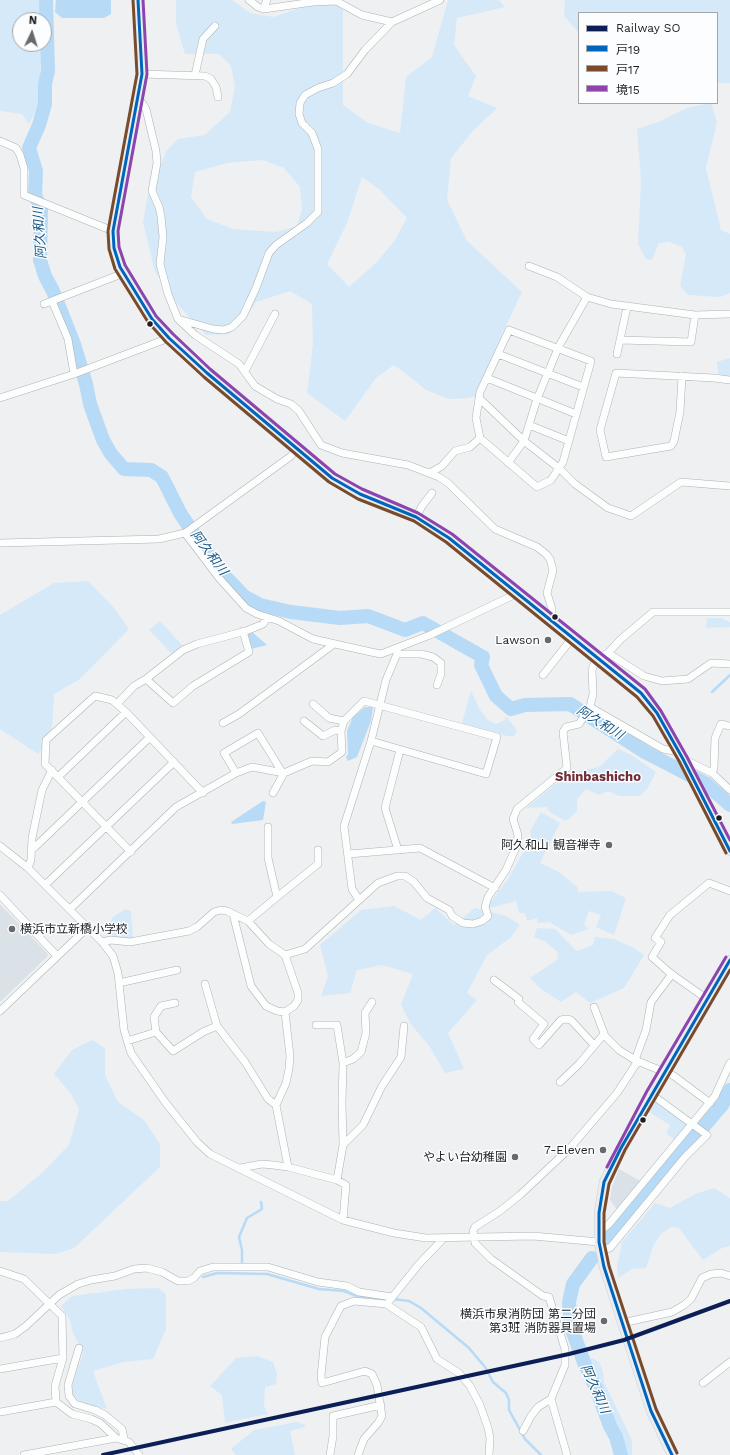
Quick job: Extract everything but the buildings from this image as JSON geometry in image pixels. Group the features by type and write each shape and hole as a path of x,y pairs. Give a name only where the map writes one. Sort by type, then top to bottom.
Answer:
{"main road":[{"path":"138,0 142,74 113,231 114,248 124,273 152,319 169,338 332,478 346,487 416,517 449,538 641,693 657,713 683,758 730,851"},
{"path":"672,1455 651,1411 604,1267 600,1246 599,1213 604,1182 651,1094 730,960"}],"street":[{"path":"249,0 263,9 296,3 336,2 362,15 392,22"},
{"path":"263,9 267,0"},
{"path":"178,319 213,329 224,330 232,327 243,316 256,288 269,253 276,245 307,223 318,212 318,149 312,133 302,123 299,114 300,103 305,95 318,88 333,83 347,74 365,50 392,22 440,0"},
{"path":"195,75 203,39 216,26"},
{"path":"142,74 195,75 211,79 216,87 218,96"},
{"path":"138,97 146,109 156,151 157,163 152,191 160,207 161,216 163,237 160,264 168,294 178,319 196,335 230,357 245,371 255,386 277,399 291,404 299,411 320,444 328,449 408,465 430,473 448,483 495,529 537,547 550,559 553,570 547,593 552,609 552,621"},
{"path":"0,141 16,148 20,155 24,168 24,195 113,231"},
{"path":"530,266 557,277 586,297 601,302 677,311 695,315 730,314"},
{"path":"44,304 124,273"},
{"path":"508,463 524,441 537,399 547,374 586,297"},
{"path":"52,301 68,339 76,373"},
{"path":"617,354 627,306"},
{"path":"245,371 275,314"},
{"path":"620,340 691,342 695,315"},
{"path":"509,330 558,350 590,361 560,469 551,480 537,487 480,438 476,418 479,398 509,330"},
{"path":"0,398 86,370 169,338"},
{"path":"498,354 583,387"},
{"path":"682,376 680,412 674,441 671,446 606,457 600,430 616,373 682,376 730,380"},
{"path":"487,378 576,414"},
{"path":"479,398 524,441 560,469 575,484 608,508 632,516 681,482 730,486"},
{"path":"529,425 569,441"},
{"path":"430,473 442,466 455,451 470,447 480,438"},
{"path":"0,543 159,539 186,532 290,456 297,449"},
{"path":"416,517 432,493"},
{"path":"186,532 235,597 246,608 267,618 280,621 314,639 381,654 397,651 518,593"},
{"path":"285,955 305,949 378,883 386,878 397,876 405,876 414,882 427,898 449,910 452,916 463,923 473,924 482,921 488,916 485,907 506,870 517,845 518,835 514,819 517,809 567,768 563,732 566,727 579,724 589,707 593,694 592,670 596,659 608,653 621,639 654,612 730,612"},
{"path":"116,704 134,686 146,679 183,650 197,644 263,624 267,618"},
{"path":"146,679 173,703 194,686 248,652 243,631"},
{"path":"543,675 573,637"},
{"path":"223,723 239,714 334,644"},
{"path":"397,651 433,657 441,663 441,674 437,685"},
{"path":"359,900 352,889 349,854 344,826 371,741 386,680 397,651"},
{"path":"608,653 644,676 662,681 688,679 711,662 730,664"},
{"path":"131,852 45,764 46,740 95,696 112,700 126,712 203,793"},
{"path":"70,910 176,807 236,773 252,767 283,773 312,761 328,762 342,752 341,731 344,720 364,700 497,737 486,774 371,741"},
{"path":"313,704 329,718 344,720"},
{"path":"589,707 663,749 712,773 730,790"},
{"path":"58,777 126,712"},
{"path":"304,721 324,736 335,730 341,731"},
{"path":"712,773 714,768 715,738 721,724 730,726"},
{"path":"236,773 224,753 258,733 283,773"},
{"path":"31,849 83,802 150,737"},
{"path":"398,850 385,808 400,750"},
{"path":"45,885 174,762"},
{"path":"28,868 31,860 31,849 42,790 52,770"},
{"path":"273,793 283,773"},
{"path":"268,827 268,858 277,897"},
{"path":"0,846 28,868 102,942 113,956 119,982 127,1041 139,1066 197,1142 214,1156 343,1220 412,1237 473,1238 532,1236 610,1248 685,1157 707,1135 651,1094"},
{"path":"349,854 420,848 495,888"},
{"path":"248,921 318,864 318,850"},
{"path":"707,999 672,974 652,957 661,942 655,938 670,916 709,883 730,891"},
{"path":"0,895 57,956"},
{"path":"102,942 111,940 130,942 188,931 197,927 214,912 221,910 233,914 248,921 269,944 285,955 298,993 298,1000 294,1006 285,1012 277,1011 266,1006 251,986 233,914"},
{"path":"0,1012 87,928"},
{"path":"119,982 177,970"},
{"path":"524,1431 531,1416 538,1408 551,1399 565,1365 565,1349 549,1297 544,1296 491,1260 475,1243 473,1231 475,1227 500,1211 570,1148 617,1093 636,1061 646,1030 651,1002 672,974"},
{"path":"494,980 519,999 518,1002 544,1024 532,1039 540,1045 561,1020 566,1019 571,1020 594,1046"},
{"path":"205,984 217,1026 245,1062 268,1099 276,1106"},
{"path":"343,1063 353,1059 361,1052 366,1033 365,1013 372,1002"},
{"path":"175,1003 162,1006 154,1017 156,1032 172,1051 203,1032 217,1026"},
{"path":"594,1007 604,1034 619,1050 636,1061 665,1071 674,1076 710,1103"},
{"path":"285,1012 290,1056 289,1069 286,1083 276,1106 288,1167"},
{"path":"316,1025 337,1025 343,1063 343,1146 337,1180"},
{"path":"343,1146 363,1125 382,1086 401,1057 404,1026"},
{"path":"127,1041 156,1032"},
{"path":"560,1082 579,1064 604,1034"},
{"path":"599,1232 609,1224 695,1125 715,1096 730,1063"},
{"path":"240,1168 262,1164 288,1167 337,1180 346,1185 343,1220"},
{"path":"386,1304 419,1264 444,1238"},
{"path":"0,1338 15,1334 59,1294 78,1284 115,1276 134,1269 147,1268 162,1272 178,1281 188,1281 194,1278 200,1271 213,1267 268,1267 318,1282 347,1286 359,1292 392,1297"},
{"path":"0,1271 24,1279 50,1303 64,1320 63,1358 55,1386 56,1402"},
{"path":"622,1323 672,1312 691,1299 702,1278 711,1274 721,1273 730,1276"},
{"path":"358,1455 364,1439 382,1416 377,1385 372,1374 365,1371 322,1383 320,1376 325,1337 341,1306 354,1301 386,1304 421,1327 437,1359 459,1372 470,1386 480,1405 488,1428 490,1438 489,1455"},
{"path":"79,1348 68,1385 69,1396 75,1404 95,1410 105,1415 122,1429 124,1439"},
{"path":"0,1369 63,1358"},
{"path":"703,1382 730,1362"},
{"path":"551,1399 567,1455"},
{"path":"0,1412 56,1402 72,1414 100,1423 116,1438"},
{"path":"330,1455 333,1436 333,1416 381,1405"},
{"path":"24,1455 116,1438 124,1439 129,1442 139,1455"}],"shaded area":[{"path":"0,0 42,0 41,12 12,12 12,52 41,52 40,102 29,124 22,114 0,111"},
{"path":"176,0 232,0 250,13 273,17 300,8 310,0 343,2 343,105 368,123 400,133 406,77 432,57 448,0 499,0 505,7 457,18 454,45 476,76 468,96 497,108 473,131 451,158 447,200 467,241 522,292 501,336 477,396 449,399 426,390 394,365 376,378 345,421 307,393 313,344 312,304 290,291 256,302 246,317 229,334 206,335 179,306 155,272 143,222 149,190 167,150 178,139 205,135 230,112 235,86 231,66 219,54 185,54 176,24","holes":["263,160 284,168 300,187 302,209 297,226 276,232 233,229 207,219 191,197 195,172 227,163","362,177 379,189 407,218 395,240 377,262 349,287 327,264 347,223"]},
{"path":"565,0 730,0 730,83 718,83 718,12 578,12 578,32 564,16"},
{"path":"711,104 717,122 706,168 721,230 730,234 730,293 720,297 688,295 680,286 686,254 682,247 669,242 659,243 652,260 646,259 638,244 641,180 637,129 658,122 687,108"},
{"path":"730,358 730,376 718,374 717,362"},
{"path":"88,581 114,608 129,629 80,679 54,694 52,729 44,737 42,749 38,754 0,729 0,615 54,583"},
{"path":"707,618 721,618 730,622 730,627 706,628"},
{"path":"160,621 183,646 172,654 149,630"},
{"path":"471,691 480,710 488,720 496,724 505,720 506,716 517,730 514,736 507,736 462,723"},
{"path":"618,749 633,756 656,772 647,789 639,796 619,796 608,791 599,795 586,789 577,799 577,811 566,821 551,813 546,807 526,808 569,773 599,767"},
{"path":"541,812 560,823 540,863 559,872 578,888 578,892 611,891 626,898 614,935 596,927 601,915 589,911 584,925 589,929 571,935 549,922 538,923 537,918 527,921 525,913 519,913 516,901 490,908 489,904 508,879 523,853 531,836 530,831"},
{"name":"横浜市立新橋小学校","path":"0,904 48,954 47,957 0,1002"},
{"path":"394,906 421,920 435,908 454,925 475,908 506,916 520,925 510,938 487,955 467,993 477,1000 448,1033 464,1069 445,1073 430,1047 410,1023 401,1005 413,974 382,965 357,970 350,993 321,996 328,976 320,945 361,910"},
{"path":"125,909 131,911 133,938 105,938 112,918"},
{"path":"537,928 555,929 577,951 593,945 595,937 614,939 632,947 644,955 624,988 590,1003 576,992 561,1002 541,989 530,978 557,960 558,952 544,941 534,937"},
{"path":"92,1040 105,1048 105,1075 118,1102 144,1120 160,1144 160,1167 74,1248 56,1254 0,1252 0,1201 8,1201 42,1173 69,1145 79,1109 71,1094 54,1074 72,1050"},
{"path":"656,1100 688,1124 676,1141 666,1133 670,1125 649,1112"},
{"path":"619,1169 642,1182 618,1211 610,1200 612,1187"},
{"path":"714,1188 730,1198 730,1246 722,1248 703,1260 679,1228 671,1227 661,1234 654,1244 646,1268 632,1269 618,1278 617,1268 622,1242 655,1203 670,1208 695,1194"},
{"path":"158,1288 166,1294 166,1329 153,1359 123,1362 93,1371 107,1409 83,1405 70,1391 83,1353 73,1333 70,1320 61,1306 72,1296 127,1289"},
{"path":"257,1356 273,1362 277,1374 276,1384 265,1387 264,1406 268,1414 225,1423 222,1395 210,1386 236,1358"},
{"path":"592,1358 599,1362 603,1371 604,1382 632,1440 632,1455 628,1455 587,1360"},
{"path":"297,1422 305,1425 305,1427 290,1431 295,1455 236,1455 231,1449 254,1430"}],"water":[{"path":"56,0 111,0 111,14 104,18 62,18 55,12"},
{"path":"252,632 267,645 251,649 247,636 248,633"},
{"path":"365,707 373,707 371,721 357,757 348,761 346,757 348,754 347,731 353,717"},
{"path":"263,801 266,802 263,820 232,824 231,822"}],"waterway":[{"name":"阿久和川","path":"46,0 48,71 45,84 45,104 39,125 29,148 36,171 35,195 41,209 40,260 45,276 53,291 74,344 86,384 90,404 103,440 111,454 124,469 151,470 162,477 180,513 217,568 245,597 260,605 291,612 340,618 368,616 405,630 423,623 483,657 481,665 496,696 511,709 525,705 570,704 645,752 705,783 730,805"},
{"path":"712,692 730,675"},
{"name":"阿久和川","path":"609,1238 722,1105 730,1090"},
{"path":"242,1266 242,1250 239,1237 247,1218 262,1209 261,1202"},
{"name":"阿久和川","path":"592,1258 573,1284 569,1302 571,1327 585,1365 616,1437 621,1455"},
{"path":"203,1277 217,1273 267,1274 319,1289 344,1291 356,1296 384,1299"},
{"path":"393,1299 409,1301 421,1308 469,1348 485,1367 493,1382 506,1393 509,1400 509,1410 525,1439 541,1455"}],"rail line":[{"name":"SO","path":"103,1455 569,1354 624,1340 730,1301"}],"transit line":[{"name":"戸17","path":"133,0 137,74 108,231 109,249 115,269 148,322 166,342 204,377 329,482 358,499 414,521 446,542 637,697 653,716 679,761 726,853"},
{"name":"戸19","path":"138,0 142,74 113,231 114,248 120,267 152,319 169,338 207,373 332,478 360,494 416,517 449,538 641,693 657,713 683,759 730,851"},
{"name":"境15","path":"143,0 147,74 118,231 119,247 125,265 156,316 210,369 335,474 362,489 418,513 452,534 645,689 661,711 687,757 730,840"},
{"name":"境15","path":"607,1167 647,1091 726,957"},
{"name":"戸19","path":"672,1455 651,1411 604,1267 599,1242 599,1213 604,1182 621,1148 730,960"},
{"name":"戸17","path":"677,1453 656,1409 609,1266 604,1242 604,1213 609,1184 625,1150 730,970"}],"place":[{"name":"Lawson","path":"548,640"},
{"name":"阿久和山 観音禅寺","path":"609,845"},
{"name":"横浜市立新橋小学校","path":"12,929"},
{"name":"7-Eleven","path":"603,1150"},
{"name":"やよい台幼稚園","path":"515,1157"},
{"name":"横浜市泉消防団 第二分団 第3班 消防器具置場","path":"604,1321"}],"district":[{"name":"Shinbashicho","path":"598,777"}]}
